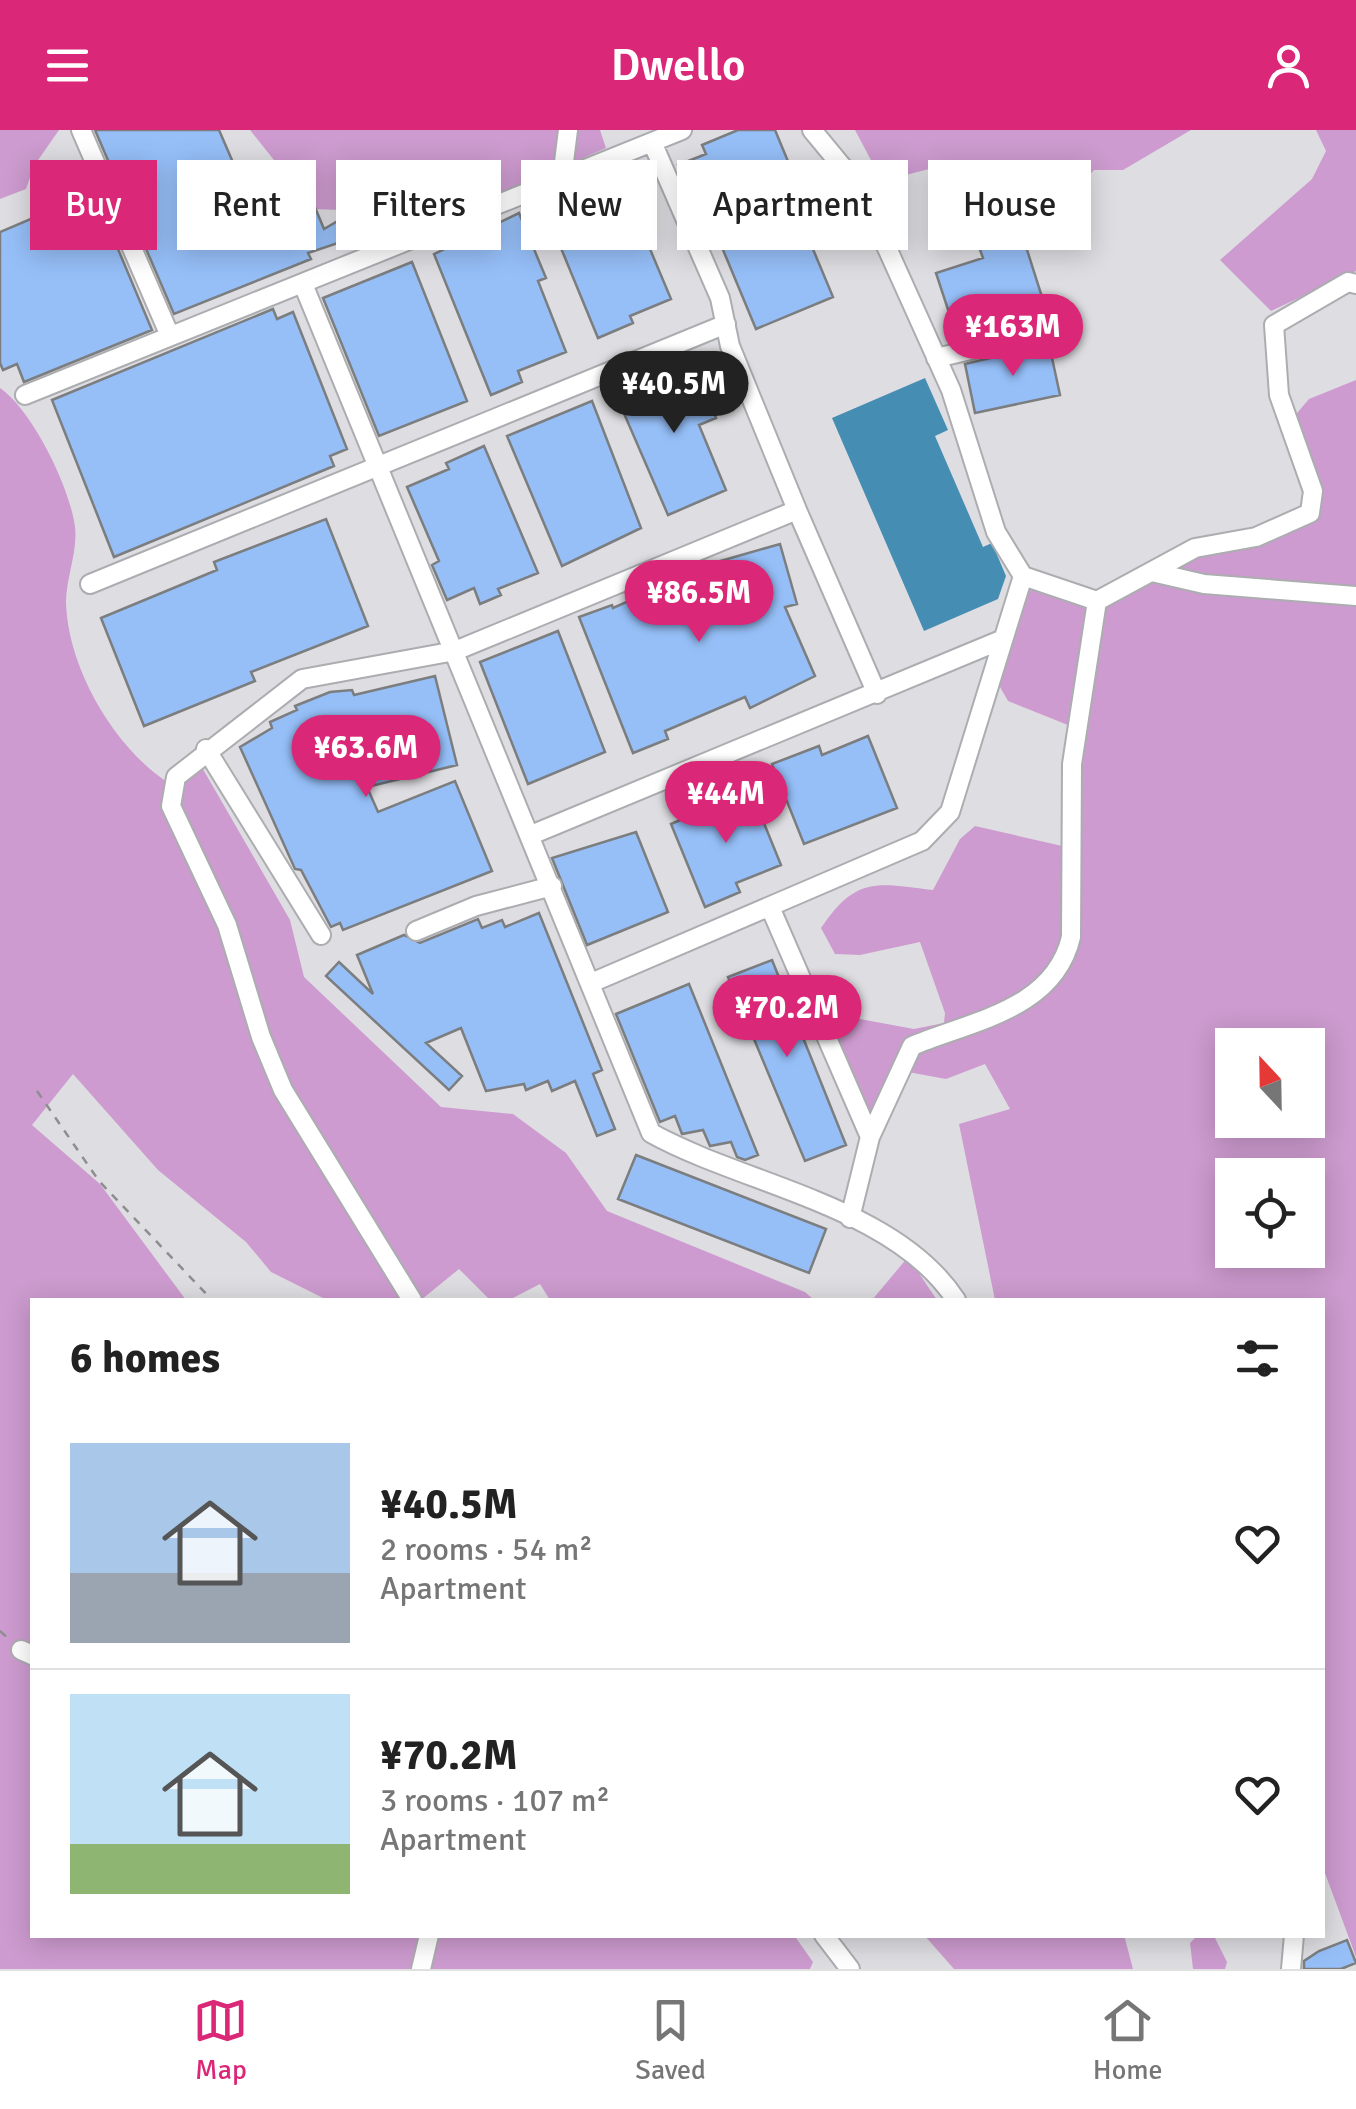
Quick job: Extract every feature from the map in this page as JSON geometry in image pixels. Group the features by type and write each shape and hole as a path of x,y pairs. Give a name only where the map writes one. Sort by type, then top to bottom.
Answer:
{"street":[{"path":"81,130 170,336"},
{"path":"564,160 568,130"},
{"path":"607,160 682,130"},
{"path":"812,130 860,188 936,358 996,532 1023,576 1097,601 1195,548 1256,536 1310,513 1313,491 1279,395 1274,325 1348,282 1356,284"},
{"path":"652,142 720,298 726,324 796,510 877,694"},
{"path":"24,395 521,195"},
{"path":"303,284 651,1132 850,1218 928,1263 954,1298"},
{"path":"90,584 726,324"},
{"path":"936,358 1065,328"},
{"path":"411,1298 283,1090 227,925 171,806 176,777 206,749 302,679 455,651 796,510"},
{"path":"1152,572 1204,584 1356,596"},
{"path":"592,983 922,841 950,812 1023,576"},
{"path":"850,1218 870,1137 912,1046 1028,998 1049,984 1067,955 1071,937 1072,764 1097,601"},
{"path":"531,835 1001,640"},
{"path":"962,657 988,682"},
{"path":"206,749 321,935"},
{"path":"416,931 476,906 552,886"},
{"path":"770,906 870,1137"},
{"path":"421,1969 428,1938"},
{"path":"826,1938 850,1969"},
{"path":"1291,1969 1294,1938"}],"path":[{"path":"38,1092 100,1181 210,1298"}],"shaded area":[{"path":"0,130 59,130 38,160 30,160 26,189 0,199"},
{"path":"250,130 600,130 606,148 579,160 521,160 521,185 501,194 501,160 336,160 336,210 316,209 316,160 274,160"},
{"path":"855,130 1191,130 1123,170 1094,170 1091,173 1091,160 928,160 928,169 908,174 908,160 871,160"},
{"path":"1316,130 1356,130 1356,271 1271,311 1220,260 1312,179 1326,151"},
{"path":"1356,380 1356,1957 1325,1873 1325,1298 995,1298 959,1124 1010,1109 985,1064 946,1079 892,1069 871,1124 827,1013 914,1029 944,1023 945,1013 920,942 860,955 835,954 821,928 845,899 857,891 882,885 933,890 960,839 975,826 1071,848 1083,731 1008,701 1000,687 1025,593 1040,586 1089,608 1108,606 1197,555 1312,517 1292,419 1309,399"},
{"path":"0,388 25,413 48,451 72,510 75,536 66,603 69,629 86,682 116,732 154,772 175,787 200,764 290,920 304,977 441,1107 513,1114 566,1153 607,1211 812,1298 549,1298 540,1284 513,1298 488,1298 459,1269 423,1298 323,1298 271,1272 246,1242 158,1170 73,1074 32,1125 100,1184 185,1298 30,1298 30,1938 796,1938 813,1962 810,1969 0,1969"},
{"path":"908,1257 936,1298 874,1298"},
{"path":"927,1938 1125,1938 1133,1969 954,1969"},
{"path":"1195,1938 1215,1938 1227,1962 1225,1969 1193,1969 1190,1943"}],"water":[{"path":"925,378 948,430 935,436 983,547 992,543 1006,576 998,599 924,631 832,418"}],"building":[{"path":"95,130 219,130 232,160 177,160 177,250 316,250 316,210 324,229 336,222 336,244 308,253 311,259 174,314 147,250 157,250 157,160 108,160"},
{"path":"738,130 775,130 787,160 691,160 706,154 702,145"},
{"path":"519,213 521,250 534,250 546,278 538,281 566,352 518,371 522,382 491,395 434,254 442,250 501,250 501,222"},
{"path":"30,219 30,250 118,250 152,330 24,382 17,364 3,370 0,232"},
{"path":"562,250 650,250 671,299 630,316 633,323 598,338"},
{"path":"723,250 813,250 833,297 756,329"},
{"path":"980,250 1027,250 1049,319 958,340 936,273 983,258"},
{"path":"412,262 467,401 379,436 323,298"},
{"path":"273,309 277,319 293,312 347,449 330,456 334,466 114,557 52,400"},
{"path":"1049,344 1060,395 975,413 965,364"},
{"path":"692,362 716,418 699,425 726,490 668,515 616,395"},
{"path":"592,401 641,528 562,566 507,436"},
{"path":"484,446 538,573 498,589 501,595 480,604 474,588 447,600 432,565 439,561 407,487 449,469 446,463"},
{"path":"326,519 368,626 251,672 255,681 144,726 101,618 217,570 214,562"},
{"path":"780,544 797,604 785,607 815,676 750,708 745,697 665,731 668,739 633,753 579,617 612,605 613,608 717,562"},
{"path":"558,631 605,752 528,784 480,662"},
{"path":"435,676 457,765 367,787 378,812 455,781 492,871 343,930 340,923 331,927 301,870 295,869 240,747 272,728 270,722 297,710 295,706 330,692 352,690 354,695"},
{"path":"868,736 897,808 804,844 772,764 819,746 822,755"},
{"path":"750,789 781,865 736,883 740,892 705,907 671,824"},
{"path":"636,832 668,912 587,945 552,858"},
{"path":"539,913 602,1070 593,1074 615,1129 597,1136 575,1081 552,1091 548,1081 526,1090 524,1084 486,1091 461,1028 426,1043 462,1076 449,1090 326,976 339,962 373,994 357,955 404,935 420,943 478,919 482,928 502,920 505,927"},
{"path":"772,960 846,1145 805,1161 728,977"},
{"path":"689,984 758,1155 745,1160 737,1157 731,1142 710,1146 703,1130 682,1134 675,1116 660,1122 616,1014"},
{"path":"636,1155 826,1229 809,1273 618,1199"},
{"path":"1347,1940 1356,1963 1341,1969 1304,1969 1304,1961"}]}
